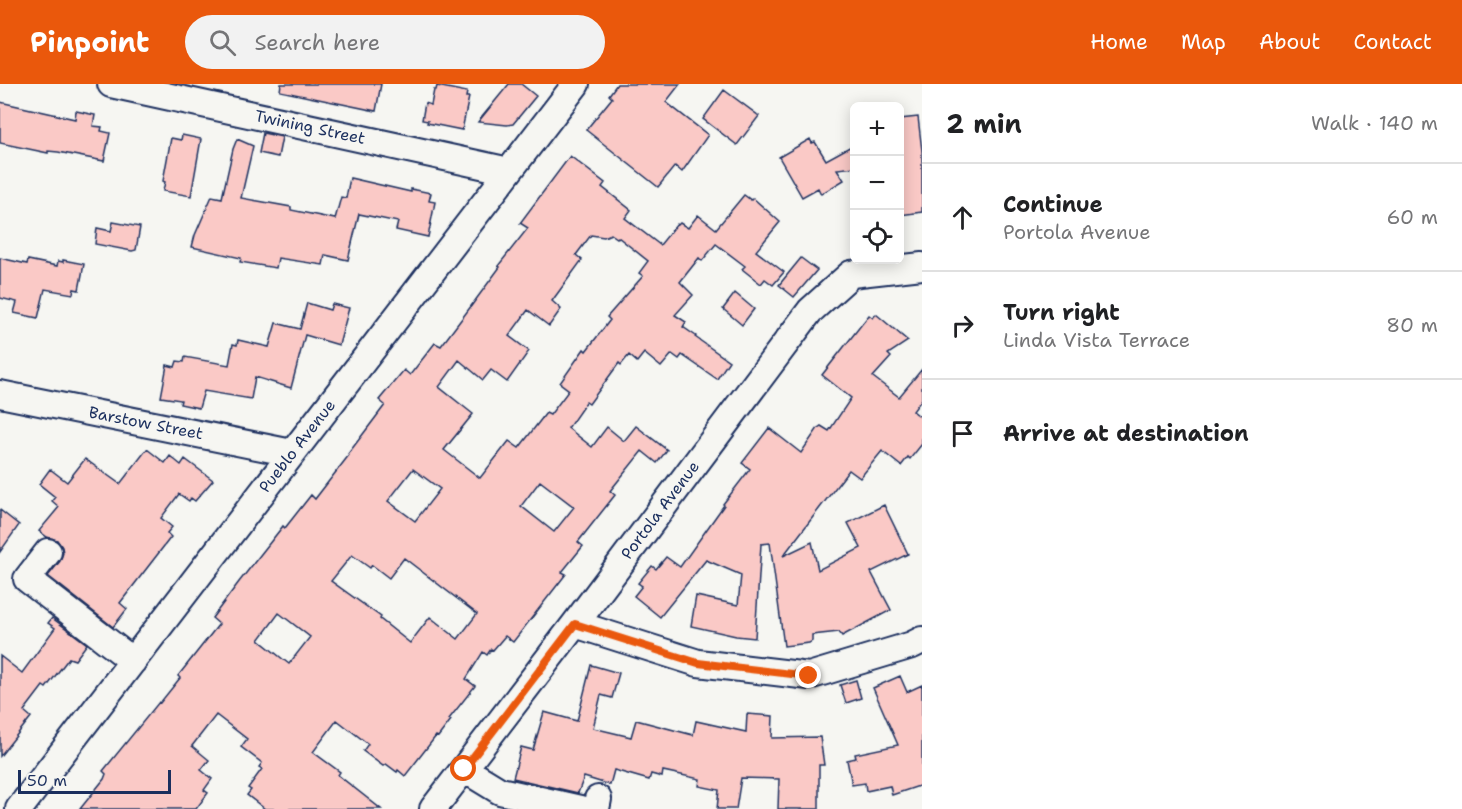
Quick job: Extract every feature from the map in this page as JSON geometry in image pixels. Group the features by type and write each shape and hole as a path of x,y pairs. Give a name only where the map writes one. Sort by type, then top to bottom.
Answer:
{"street":[{"name":"Twining Street","path":"111,84 148,88 509,171"},
{"name":"Pueblo Avenue","path":"19,809 576,84"},
{"name":"Portola Avenue","path":"433,809 810,311 851,274 922,266"},
{"name":"Barstow Street","path":"0,394 292,453"},
{"path":"48,552 27,579 133,661"},
{"path":"575,624 698,663 809,676 922,640"},
{"path":"464,769 500,791 591,806"}],"building":[{"path":"281,84 381,84 376,111 280,91"},
{"path":"509,84 521,84 536,96 513,124 478,122"},
{"path":"617,84 680,84 666,102 708,135 682,172 675,166 658,187 586,130 612,98 609,95"},
{"path":"437,86 467,92 466,97 469,97 462,130 422,120 425,103 431,105"},
{"path":"724,90 759,116 737,145 703,119"},
{"path":"0,102 75,119 76,111 95,115 93,126 102,127 101,131 110,133 104,161 0,143"},
{"path":"918,117 922,151 922,212 904,214 904,156 904,119"},
{"path":"263,133 282,137 278,157 259,153"},
{"path":"182,135 201,139 191,196 163,191 171,138 181,140"},
{"path":"237,139 253,146 241,198 291,207 291,210 335,219 341,197 346,198 350,178 411,192 411,189 431,193 429,201 435,202 428,237 396,230 398,222 359,214 348,260 325,255 323,265 278,258 276,268 240,262 241,258 192,247 212,196 222,198"},
{"path":"810,139 812,143 815,142 826,160 850,147 850,168 837,169 844,180 821,194 818,188 802,197 779,157"},
{"path":"570,156 605,183 602,187 631,210 625,218 660,245 677,224 680,223 688,228 698,215 716,229 744,195 751,200 753,198 780,222 756,251 784,272 773,285 765,279 761,284 742,269 745,266 716,244 702,261 699,258 680,282 693,295 675,315 686,322 683,327 729,361 717,379 682,355 679,359 672,354 661,367 644,353 637,362 629,355 621,365 619,363 589,404 586,402 568,428 592,447 607,427 624,441 636,426 667,450 657,463 642,451 610,491 615,495 578,542 583,546 562,572 566,574 513,642 505,636 487,655 483,652 466,679 475,686 438,737 436,736 405,776 386,764 383,766 363,751 368,744 337,720 313,752 340,772 338,775 381,809 265,809 247,795 251,790 248,788 262,769 259,767 262,763 241,747 247,739 216,715 192,746 209,760 201,770 212,779 204,790 208,793 196,809 80,809 104,779 106,774 103,771 180,678 178,676 219,624 212,618 239,582 283,526 285,528 311,495 315,499 349,455 385,405 379,400 404,370 410,375 435,343 441,346 466,313 500,267 498,266 528,228 520,223","holes":["611,234 618,237 648,261 639,273 643,276 607,317 610,320 586,351 584,349 560,383 569,390 550,415 546,413 519,448 509,441 480,478 444,450 473,414 439,387 459,360 483,380 491,370 507,382 529,351 509,336 528,310 549,326 561,309 552,301 582,260 576,255 591,235 604,237","413,469 440,489 415,521 388,501","540,481 574,507 554,532 521,506","352,555 370,568 372,565 389,578 404,558 477,614 458,639 430,617 410,643 380,619 381,617 331,581","279,613 310,637 289,664 259,640"]},
{"path":"113,222 140,227 136,250 95,244 97,228 111,231"},
{"path":"0,258 27,264 28,260 57,266 58,261 63,262 63,260 84,264 79,290 74,289 73,294 45,289 38,318 14,313 17,302 0,298"},
{"path":"801,258 817,270 794,297 779,285"},
{"path":"735,293 754,309 742,325 723,309"},
{"path":"307,303 330,310 332,304 349,308 339,345 305,335 291,388 255,377 251,399 204,391 199,408 180,404 181,400 161,397 167,365 175,367 177,361 184,362 185,357 229,365 233,344 237,345 238,340 269,347 276,323 300,329"},
{"path":"876,314 908,341 888,354 891,357 873,377 899,397 922,369 922,399 913,411 922,418 922,444 901,466 882,451 860,478 849,470 783,556 812,542 818,570 861,548 848,523 884,505 908,554 871,572 891,610 842,636 839,632 812,635 812,641 809,643 784,646 770,543 761,544 755,638 691,626 696,596 738,605 741,575 706,560 660,617 634,596 642,586 638,583 652,566 656,569 666,557 680,567 750,469 742,463 769,428 801,453 818,428 821,426 829,431 851,398 822,375 869,315 873,318"},
{"path":"147,449 165,463 170,456 181,465 185,459 213,480 195,501 191,498 189,501 179,494 161,518 172,527 167,533 171,537 120,603 127,609 113,627 48,576 60,561 63,553 62,547 57,540 39,531 59,507 52,501 55,497 39,484 50,469 67,482 85,459 120,484"},
{"path":"0,510 19,525 0,552"},
{"path":"52,618 87,644 75,660 69,658 46,688 43,686 24,711 31,717 0,756 0,656 22,673 55,628 48,623"},
{"path":"591,665 619,673 612,698 601,695 593,728 631,737 636,720 693,735 696,721 746,732 747,714 773,716 772,738 820,737 824,765 819,765 819,809 778,809 779,779 741,778 736,809 717,809 719,790 699,786 700,779 663,771 662,777 651,774 649,780 614,770 610,785 584,777 578,793 513,778 521,747 533,750 544,712 577,721"},
{"path":"900,676 907,692 922,685 922,785 892,795 890,786 866,791 865,783 852,785 847,760 856,758 855,754 898,745 873,688"},
{"path":"856,680 861,698 846,703 840,685"}],"route":[{"path":"464,769 575,624 698,663 809,676"}]}
